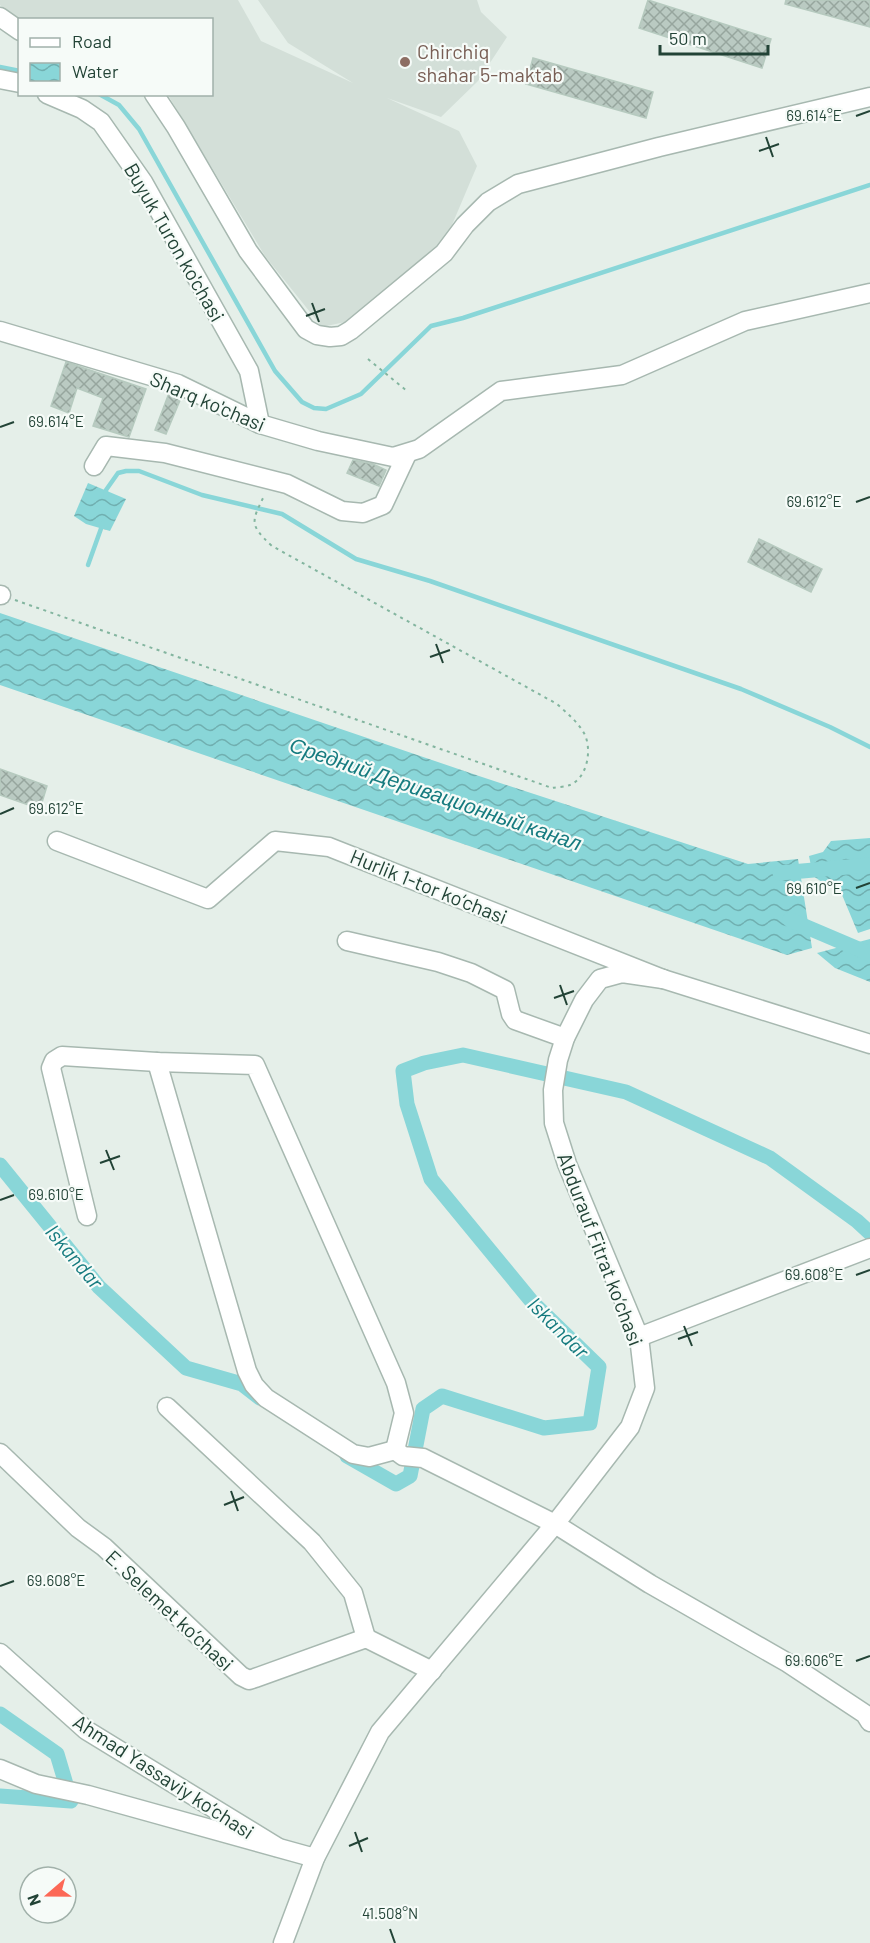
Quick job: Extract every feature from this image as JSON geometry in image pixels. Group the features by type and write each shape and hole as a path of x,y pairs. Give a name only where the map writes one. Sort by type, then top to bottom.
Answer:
{"street":[{"path":"0,17 18,30"},
{"path":"0,79 18,83"},
{"name":"Buyuk Turon ko'chasi","path":"52,96 82,109 101,122 143,182 249,371 260,424"},
{"path":"155,96 176,127 248,252 306,329 317,335 330,337 341,336 374,313 444,253 465,225 488,202 518,184 659,147 870,97"},
{"path":"94,466 106,446 165,453 287,484 342,511 363,513 383,505 413,452 501,391 622,375 745,321 870,293"},
{"name":"Sharq ko'chasi","path":"0,331 178,384 260,424 328,444 393,457 413,452"},
{"name":"Hurlik 1-tor ko‘chasi","path":"57,841 208,899 275,841 329,847 663,979 870,1044"},
{"path":"347,941 438,962 471,973 506,990 511,1014 515,1020 565,1038"},
{"name":"Hurlik 1-tor ko‘chasi","path":"558,1060 565,1038 584,1000 600,979 622,974 663,979"},
{"path":"87,1216 51,1068 54,1061 62,1056 157,1062 251,1064 258,1069 396,1383 404,1413 399,1453"},
{"name":"Abdurauf Fitrat ko‘chasi","path":"283,1943 315,1858 380,1732 555,1524 630,1427 645,1388 639,1337 567,1164 554,1123 553,1090 558,1060"},
{"path":"157,1062 247,1371 254,1385 266,1398 352,1454 369,1457 399,1453 423,1458 555,1524 650,1584 788,1663 865,1714 870,1722"},
{"path":"639,1337 869,1249"},
{"path":"167,1407 312,1542 352,1593 366,1638 432,1671"},
{"name":"E. Selemet ko‘chasi","path":"0,1453 78,1528 104,1547 241,1676 249,1680 366,1638"},
{"name":"Ahmad Yassaviy ko‘chasi","path":"0,1653 86,1730 277,1847"},
{"path":"0,1770 36,1784 88,1795 315,1858"}],"path":[{"path":"368,359 407,391"},
{"path":"0,595 552,788 571,785 584,774 587,759 586,738 577,722 557,704 272,546 257,532 254,517 265,494"}],"shaded area":[{"path":"0,0 238,0 261,41 353,83 288,43 258,0 477,0 481,12 507,37 478,81 441,117 387,98 459,131 477,166 446,239 345,322 322,327 265,256 169,96 213,96 213,18 18,18 18,24 0,5"}],"water":[{"path":"88,483 126,499 110,531 86,524 74,516"},
{"name":"Средний Деривационный канал","path":"0,613 479,776 748,864 798,859 812,948 787,955 0,685"},
{"path":"870,838 870,929 858,933 837,883 828,886 813,876 809,856 823,852 831,841"},
{"path":"870,939 870,982 835,968 817,953"}],"building":[{"path":"648,0 771,39 762,68 639,28"},
{"path":"786,0 870,0 870,27 785,4"},
{"path":"533,58 653,92 646,118 526,84"},
{"path":"66,362 146,389 129,437 93,426 103,398 77,388 69,413 51,406"},
{"path":"169,393 181,398 166,434 155,430"},
{"path":"353,460 373,464 386,470 379,486 347,473"},
{"path":"759,539 822,569 811,592 748,562"},
{"path":"0,769 47,786 40,809 0,795"}],"waterway":[{"path":"0,67 18,71"},
{"path":"103,96 119,105 139,129 275,371 302,402 314,408 326,409 361,394 431,326 463,318 870,185"},
{"path":"106,496 106,490 118,473 139,471 202,495 282,514 356,559 430,581 741,689 830,727 870,747"},
{"path":"88,565 103,523"},
{"path":"780,873 870,865"},
{"name":"Средний Деривационный канал","path":"790,920 870,954"},
{"name":"Iskandar","path":"347,1456 396,1484 410,1476 423,1409 442,1396 544,1428 590,1423 599,1367 533,1303 431,1179 407,1104 403,1071 424,1063 463,1055 626,1092 770,1158 857,1221 870,1233"},
{"name":"Iskandar","path":"0,1165 99,1287 186,1368 242,1384 260,1398"},
{"name":"Iskandar","path":"0,1714 57,1754 71,1801 0,1796"}],"place":[{"name":"Chirchiq shahar 5-maktab","path":"405,62"}]}
